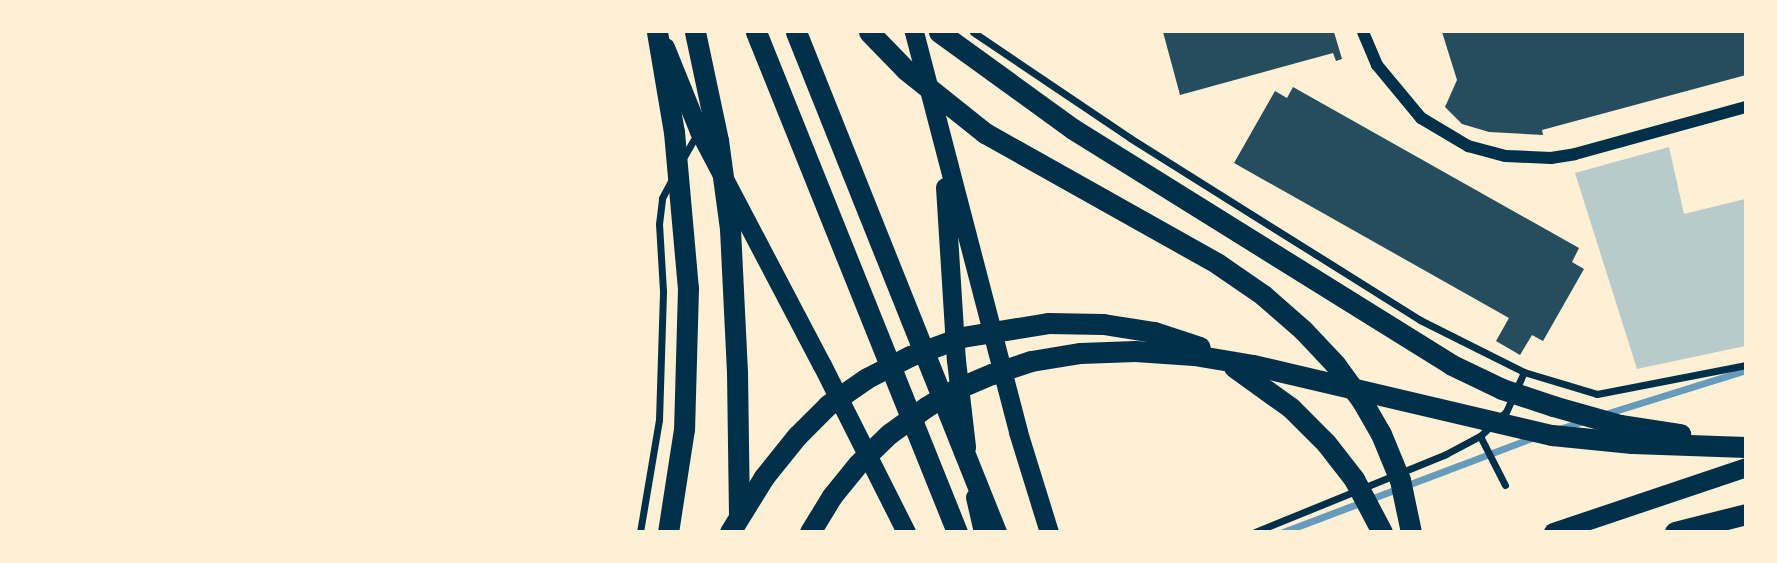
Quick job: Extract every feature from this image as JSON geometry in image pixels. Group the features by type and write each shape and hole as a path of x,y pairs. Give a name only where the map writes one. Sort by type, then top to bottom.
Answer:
{"highway":[{"path":"657,32 699,131 906,531"},
{"path":"657,32 674,132 688,288 684,429 668,531"},
{"path":"695,32 718,140 730,229 737,372 739,531"},
{"path":"756,32 957,531"},
{"path":"796,32 996,531"},
{"path":"869,32 906,70 985,133 1218,264 1263,295 1303,330 1335,364 1362,401 1381,434 1400,480 1411,531"},
{"path":"914,32 1018,432 1049,531"},
{"path":"939,32 1073,129 1452,365 1502,389 1620,425 1682,434 1745,438"},
{"path":"937,120 963,429 983,531"},
{"path":"730,531 764,477 797,436 828,405 867,378 910,356 962,337 1048,323 1103,324 1154,332 1203,348 1255,379 1292,408 1326,443 1354,479 1382,531"},
{"path":"810,531 832,496 858,464 889,434 926,407 956,389 992,374 1031,361 1080,353 1158,353 1252,365 1552,435 1632,443 1745,447"},
{"path":"1553,531 1745,467"},
{"path":"1675,531 1745,514"}],"street":[{"path":"973,32 1119,131 1420,320 1524,372 1597,394 1745,365"},
{"path":"1363,32 1377,65 1421,118 1451,138 1506,156 1526,158 1575,154 1745,107"},
{"path":"640,531 659,420 663,290 659,224 662,198 699,131"},
{"path":"1255,531 1446,454 1480,436 1506,412 1524,372"},
{"path":"1480,436 1505,485"}],"shaded area":[{"path":"1669,147 1684,214 1745,199 1745,346 1637,369 1575,173"}],"building":[{"path":"1163,32 1334,32 1342,59 1336,61 1333,53 1180,95"},
{"path":"1442,32 1746,32 1746,75 1542,130 1543,135 1489,132 1462,124 1445,107 1457,80"},
{"path":"1293,87 1579,248 1572,262 1584,269 1543,341 1532,335 1520,355 1496,341 1509,318 1234,163 1275,91 1287,98"}],"waterway":[{"path":"1605,414 1746,370"},
{"path":"1559,429 1584,421"},
{"path":"1283,532 1534,437"}]}
